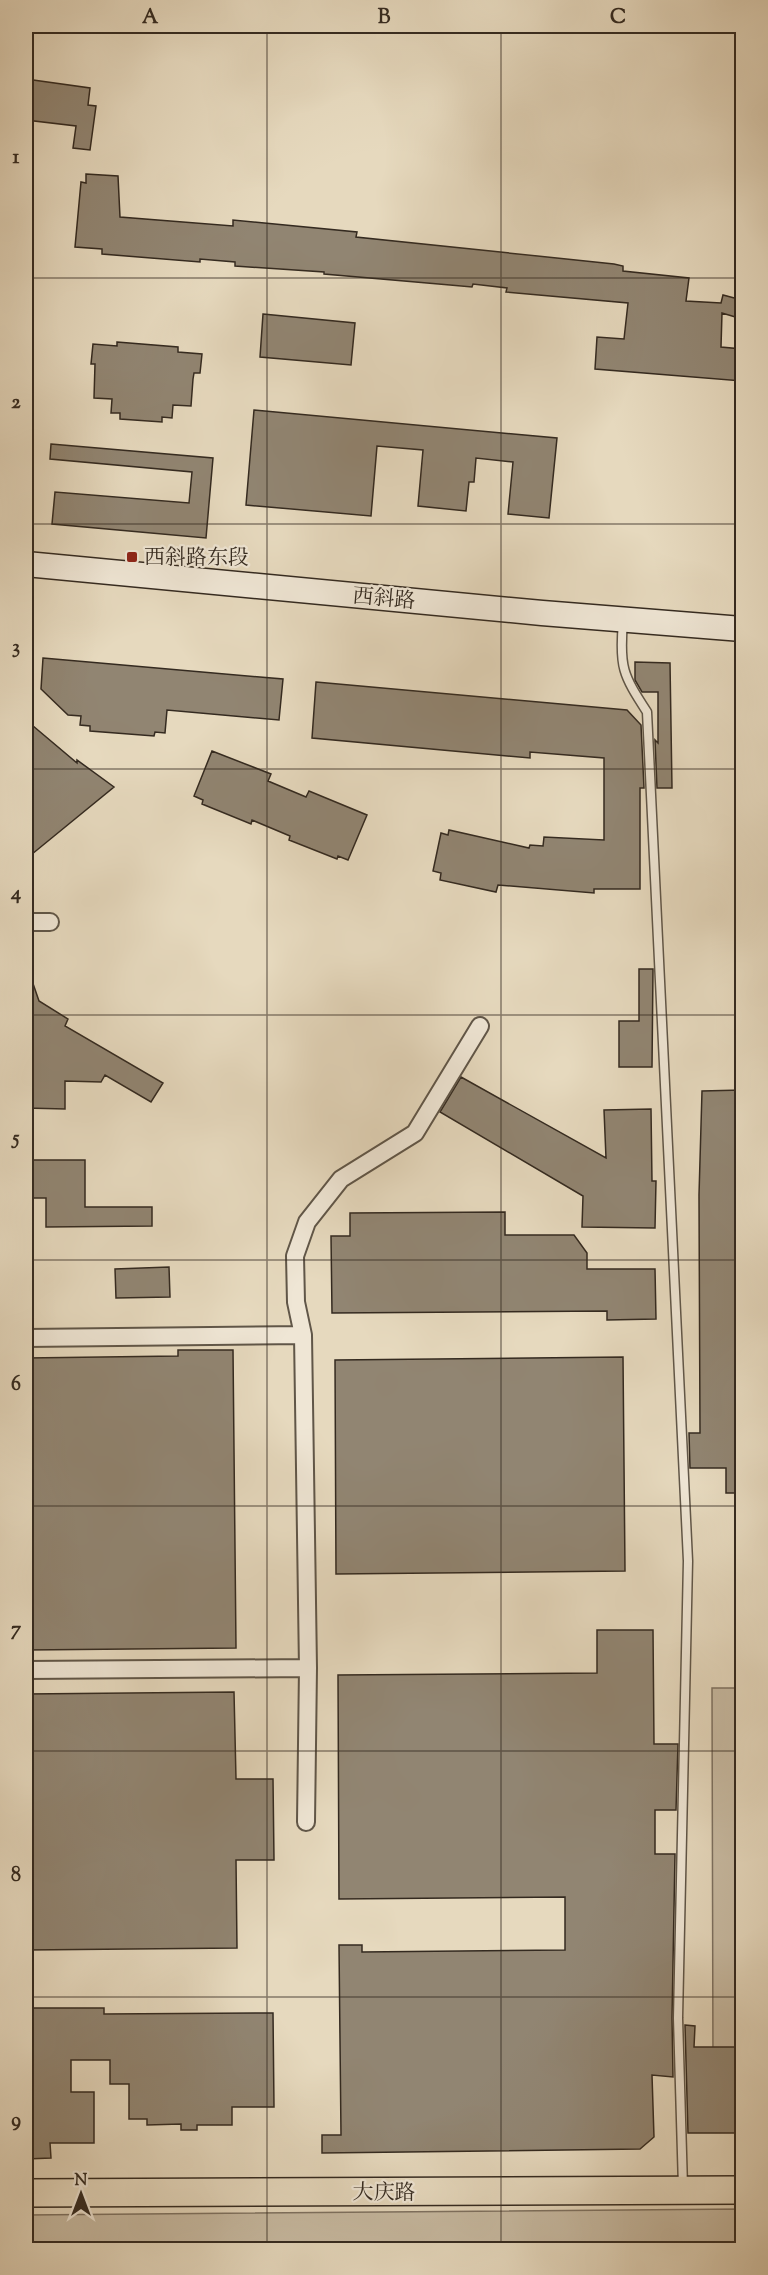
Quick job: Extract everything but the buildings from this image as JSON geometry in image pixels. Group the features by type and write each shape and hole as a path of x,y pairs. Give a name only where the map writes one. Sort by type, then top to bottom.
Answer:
{"main road":[{"name":"大庆路","path":"26,2193 742,2190"}],"street":[{"name":"西斜路","path":"26,564 742,629"},
{"path":"26,922 50,922"},
{"path":"306,1822 308,1668 303,1335 296,1302 295,1256 308,1222 341,1179 415,1133 480,1026"},
{"path":"26,1338 303,1335"},
{"path":"26,1670 308,1668"}],"lane":[{"path":"623,619 620,654 626,679 647,712 688,1561 678,2018 683,2191"}],"shaded area":[{"path":"712,1688 742,1688 742,2068 713,2068"},
{"path":"742,2209 742,2249 26,2249 26,2215"}],"place":[{"name":"西斜路东段","path":"132,557"}]}
